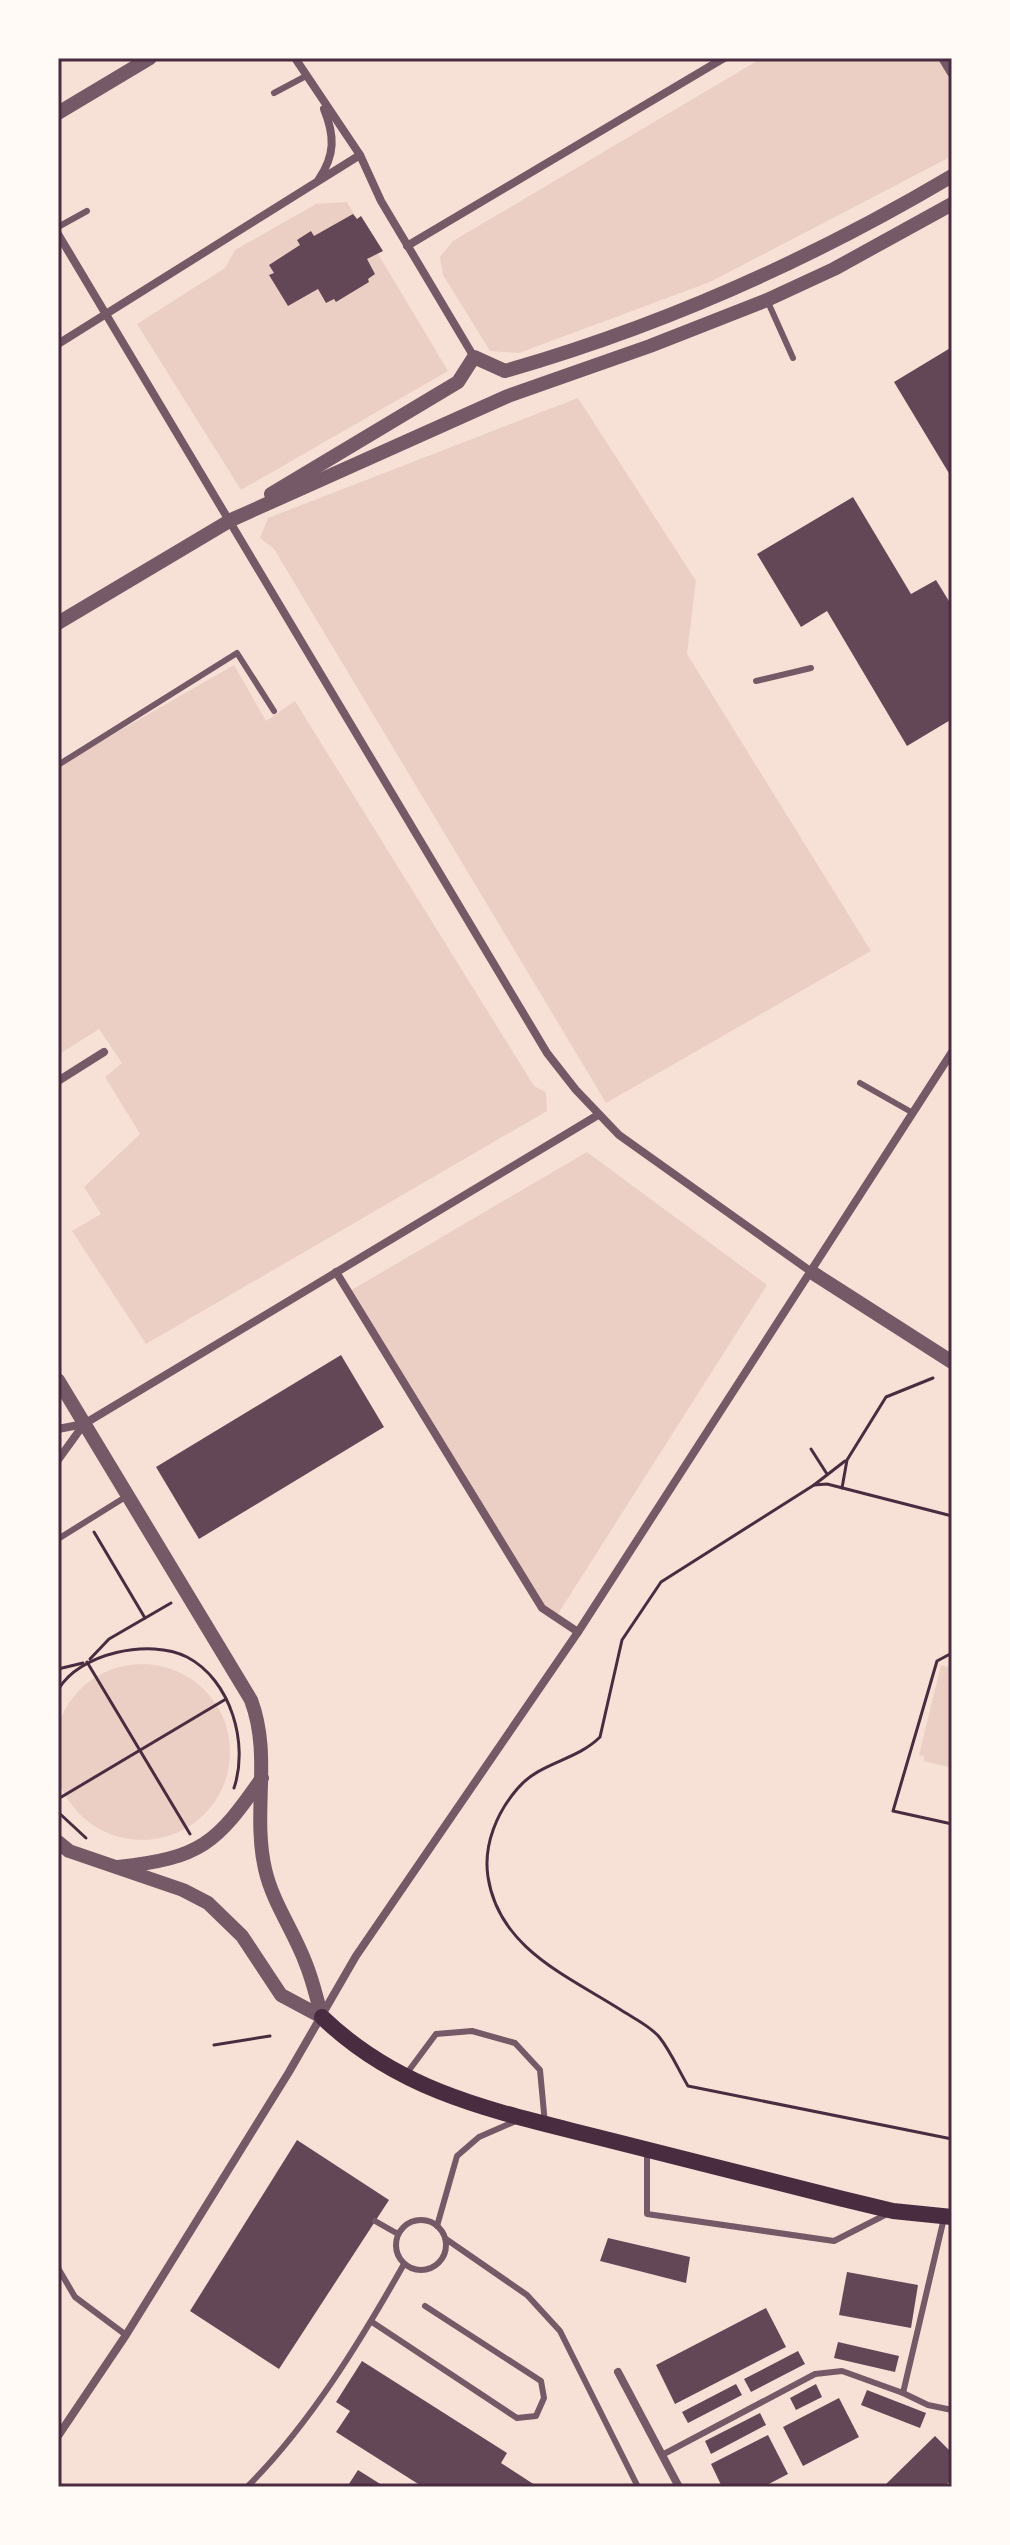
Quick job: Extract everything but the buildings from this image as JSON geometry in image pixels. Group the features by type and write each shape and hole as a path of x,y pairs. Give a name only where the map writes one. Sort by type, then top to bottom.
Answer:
{"main road":[{"path":"322,2017 374,2061 404,2078 466,2103 893,2211 948,2216"}],"street":[{"path":"58,113 150,58"},
{"path":"295,58 360,155 381,201 474,357 505,371 614,335 796,262 952,176"},
{"path":"407,246 724,58"},
{"path":"942,58 951,73"},
{"path":"318,94 331,125 333,144 331,161 318,181"},
{"path":"58,344 360,155"},
{"path":"231,520 508,396 767,300 834,269 952,204"},
{"path":"58,234 547,1053 598,1115 650,1160 813,1273 952,1362"},
{"path":"58,623 458,382 474,357"},
{"path":"58,1081 104,1052"},
{"path":"58,2436 126,2335 322,2017 356,1956 578,1632 813,1273 952,1052"},
{"path":"58,1429 84,1424 598,1115"},
{"path":"336,1272 542,1608 578,1632"},
{"path":"58,1380 251,1700 261,1734 264,1776 261,1845 265,1869 274,1899 306,1963 322,2017"},
{"path":"58,1460 84,1424"},
{"path":"110,1867 182,1857 201,1847 222,1830 264,1776"},
{"path":"58,1842 69,1851 166,1883 208,1903 242,1936 281,1995 322,2017"},
{"path":"618,2372 679,2487"}],"lane":[{"path":"274,93 306,76"},
{"path":"58,227 87,211"},
{"path":"767,300 793,358"},
{"path":"58,765 237,653 274,711"},
{"path":"756,681 811,668"},
{"path":"860,1083 913,1113"},
{"path":"58,1539 127,1496"},
{"path":"404,2078 436,2034 472,2031 515,2043 540,2070 545,2124"},
{"path":"437,2226 457,2156 479,2137 522,2118"},
{"path":"647,2149 647,2214 834,2241 893,2211"},
{"path":"903,2393 948,2216"},
{"path":"446,2239 446,2252 436,2266 420,2271 404,2264 396,2250 398,2234 418,2220 437,2226 446,2239 527,2295 560,2331 638,2487"},
{"path":"375,2221 398,2234"},
{"path":"247,2487 285,2445 372,2322 404,2264"},
{"path":"58,2268 75,2297 126,2335"},
{"path":"372,2322 517,2418 536,2416 544,2398 541,2381 425,2306"},
{"path":"662,2455 815,2374 842,2371 928,2405 952,2410"}],"path":[{"path":"842,1488 847,1460 886,1397 933,1378"},
{"path":"811,1449 827,1474"},
{"path":"847,1460 814,1485 661,1582 622,1640 600,1737 588,1749 539,1769 518,1787 494,1825 485,1858 490,1890 499,1913 517,1942 660,2037 688,2086 952,2139"},
{"path":"814,1485 842,1488 952,1516"},
{"path":"88,1521 145,1618"},
{"path":"58,1690 109,1639 171,1603"},
{"path":"58,1669 132,1650 187,1657 209,1676 226,1699 240,1747 239,1772 230,1800"},
{"path":"952,1653 937,1661 893,1811 952,1824"},
{"path":"87,1662 191,1836"},
{"path":"58,1799 226,1699"},
{"path":"58,1812 87,1839"},
{"path":"180,1841 199,1829"},
{"path":"214,2045 270,2036"}],"shaded area":[{"path":"762,58 952,58 952,156 710,282 519,353 490,351 443,275 440,257 453,241"},
{"path":"347,202 448,371 241,490 137,324 225,268 235,250 316,204"},
{"path":"578,398 696,581 687,654 871,951 606,1103 274,549 260,538 268,518"},
{"path":"234,665 266,721 295,701 534,1086 546,1092 547,1111 146,1344 72,1231 101,1214 84,1187 140,1134 105,1077 122,1063 99,1029 58,1055 58,766"},
{"path":"587,1152 767,1285 556,1617 542,1608 348,1292"},
{"path":"950,1659 952,1768 924,1761 924,1756 919,1755 941,1665 948,1667"},
{"path":"142,1664 176,1671 204,1690 223,1718 230,1752 223,1786 204,1814 176,1833 142,1840 108,1833 80,1814 61,1786 54,1752 61,1718 80,1690 108,1671"}]}
